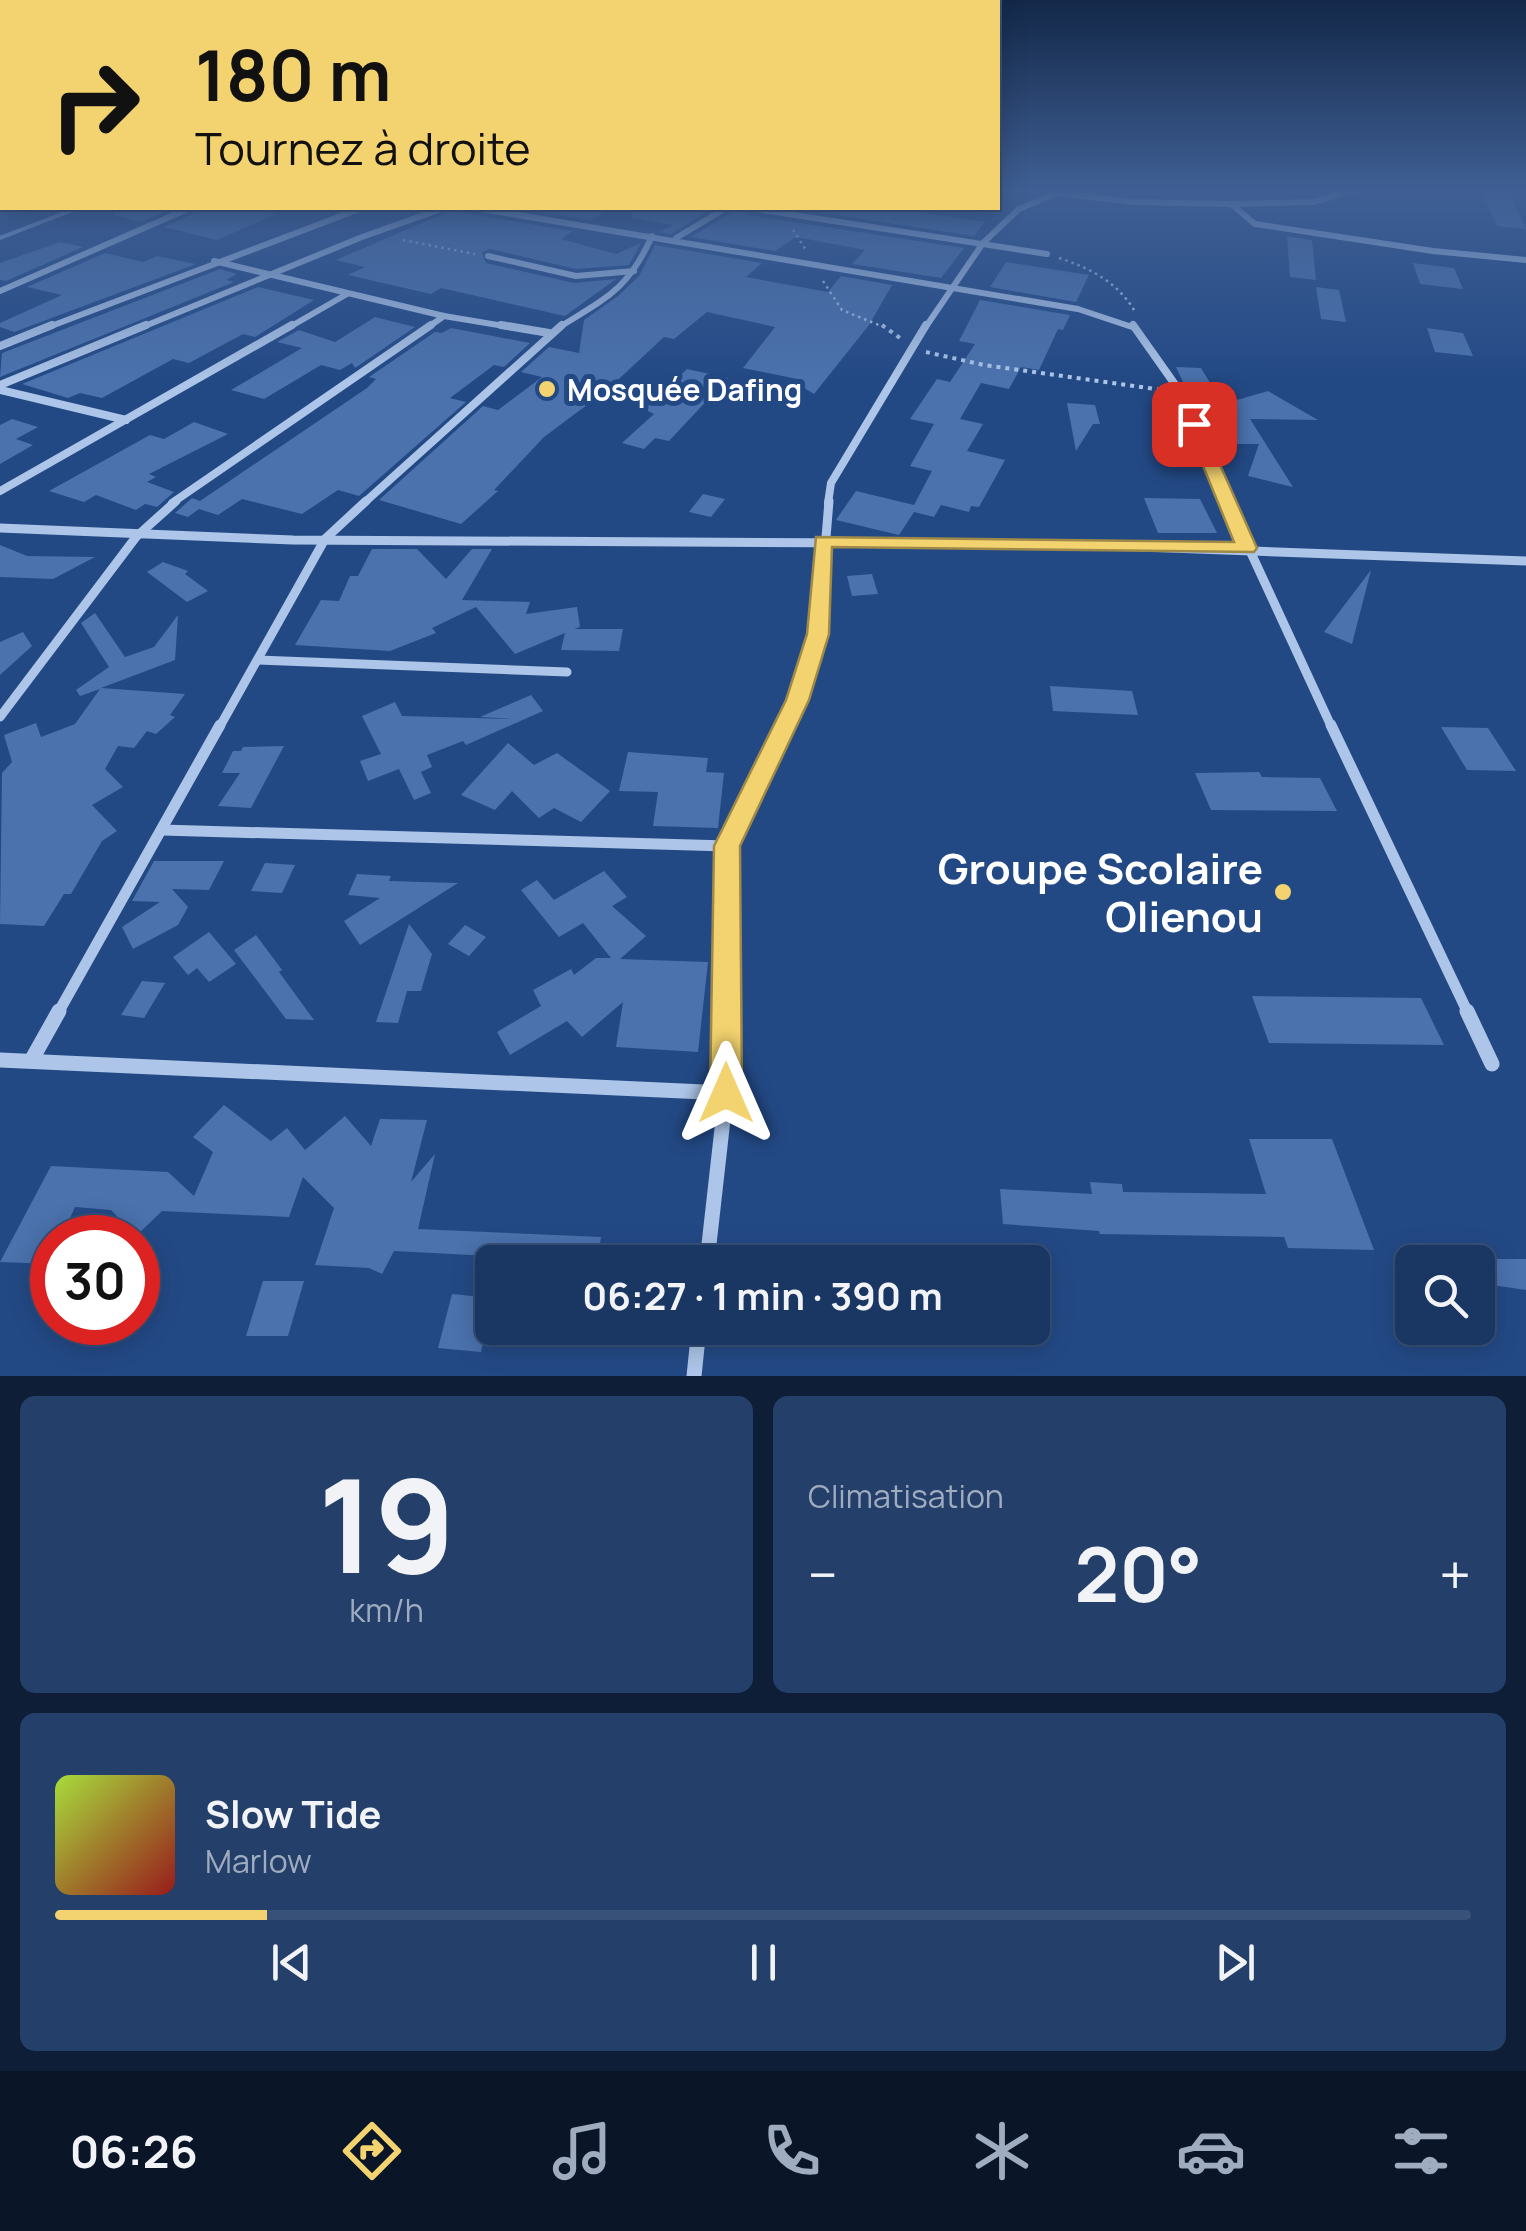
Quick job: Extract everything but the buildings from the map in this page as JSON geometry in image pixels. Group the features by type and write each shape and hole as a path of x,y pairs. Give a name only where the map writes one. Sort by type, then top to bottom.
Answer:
{"street":[{"path":"0,291 86,253"},
{"path":"0,346 236,253"},
{"path":"0,388 328,253"},
{"path":"31,1061 326,539 549,333 617,291 637,270 644,253"},
{"path":"744,253 1078,309 1133,325 1181,393 1247,548 1492,1064"},
{"path":"709,1245 726,1093 727,846 797,700 818,634 823,541 831,484 947,289 976,253"},
{"path":"1042,253 1047,254"},
{"path":"1456,253 1526,260"},
{"path":"488,256 576,276 637,270"},
{"path":"214,261 444,316 549,333"},
{"path":"0,491 347,294"},
{"path":"0,717 136,537 160,512 444,316"},
{"path":"0,388 127,420"},
{"path":"0,528 136,537 1247,548 1526,560"},
{"path":"258,660 566,672"},
{"path":"162,830 727,846"},
{"path":"0,1060 726,1093"},
{"path":"694,1376 698,1345"}],"path":[{"path":"808,253 842,310 884,326 914,349 984,364 1181,393"},
{"path":"1047,254 1084,265 1120,289 1135,311 1137,319 1133,325"}],"place":[{"name":"Mosquée Dafing","path":"547,389"},
{"name":"Groupe Scolaire Olienou","path":"1283,892"}],"route":[{"path":"726,1093 727,846 797,700 808,668 818,634 823,541 1247,548 1194,424"}]}
